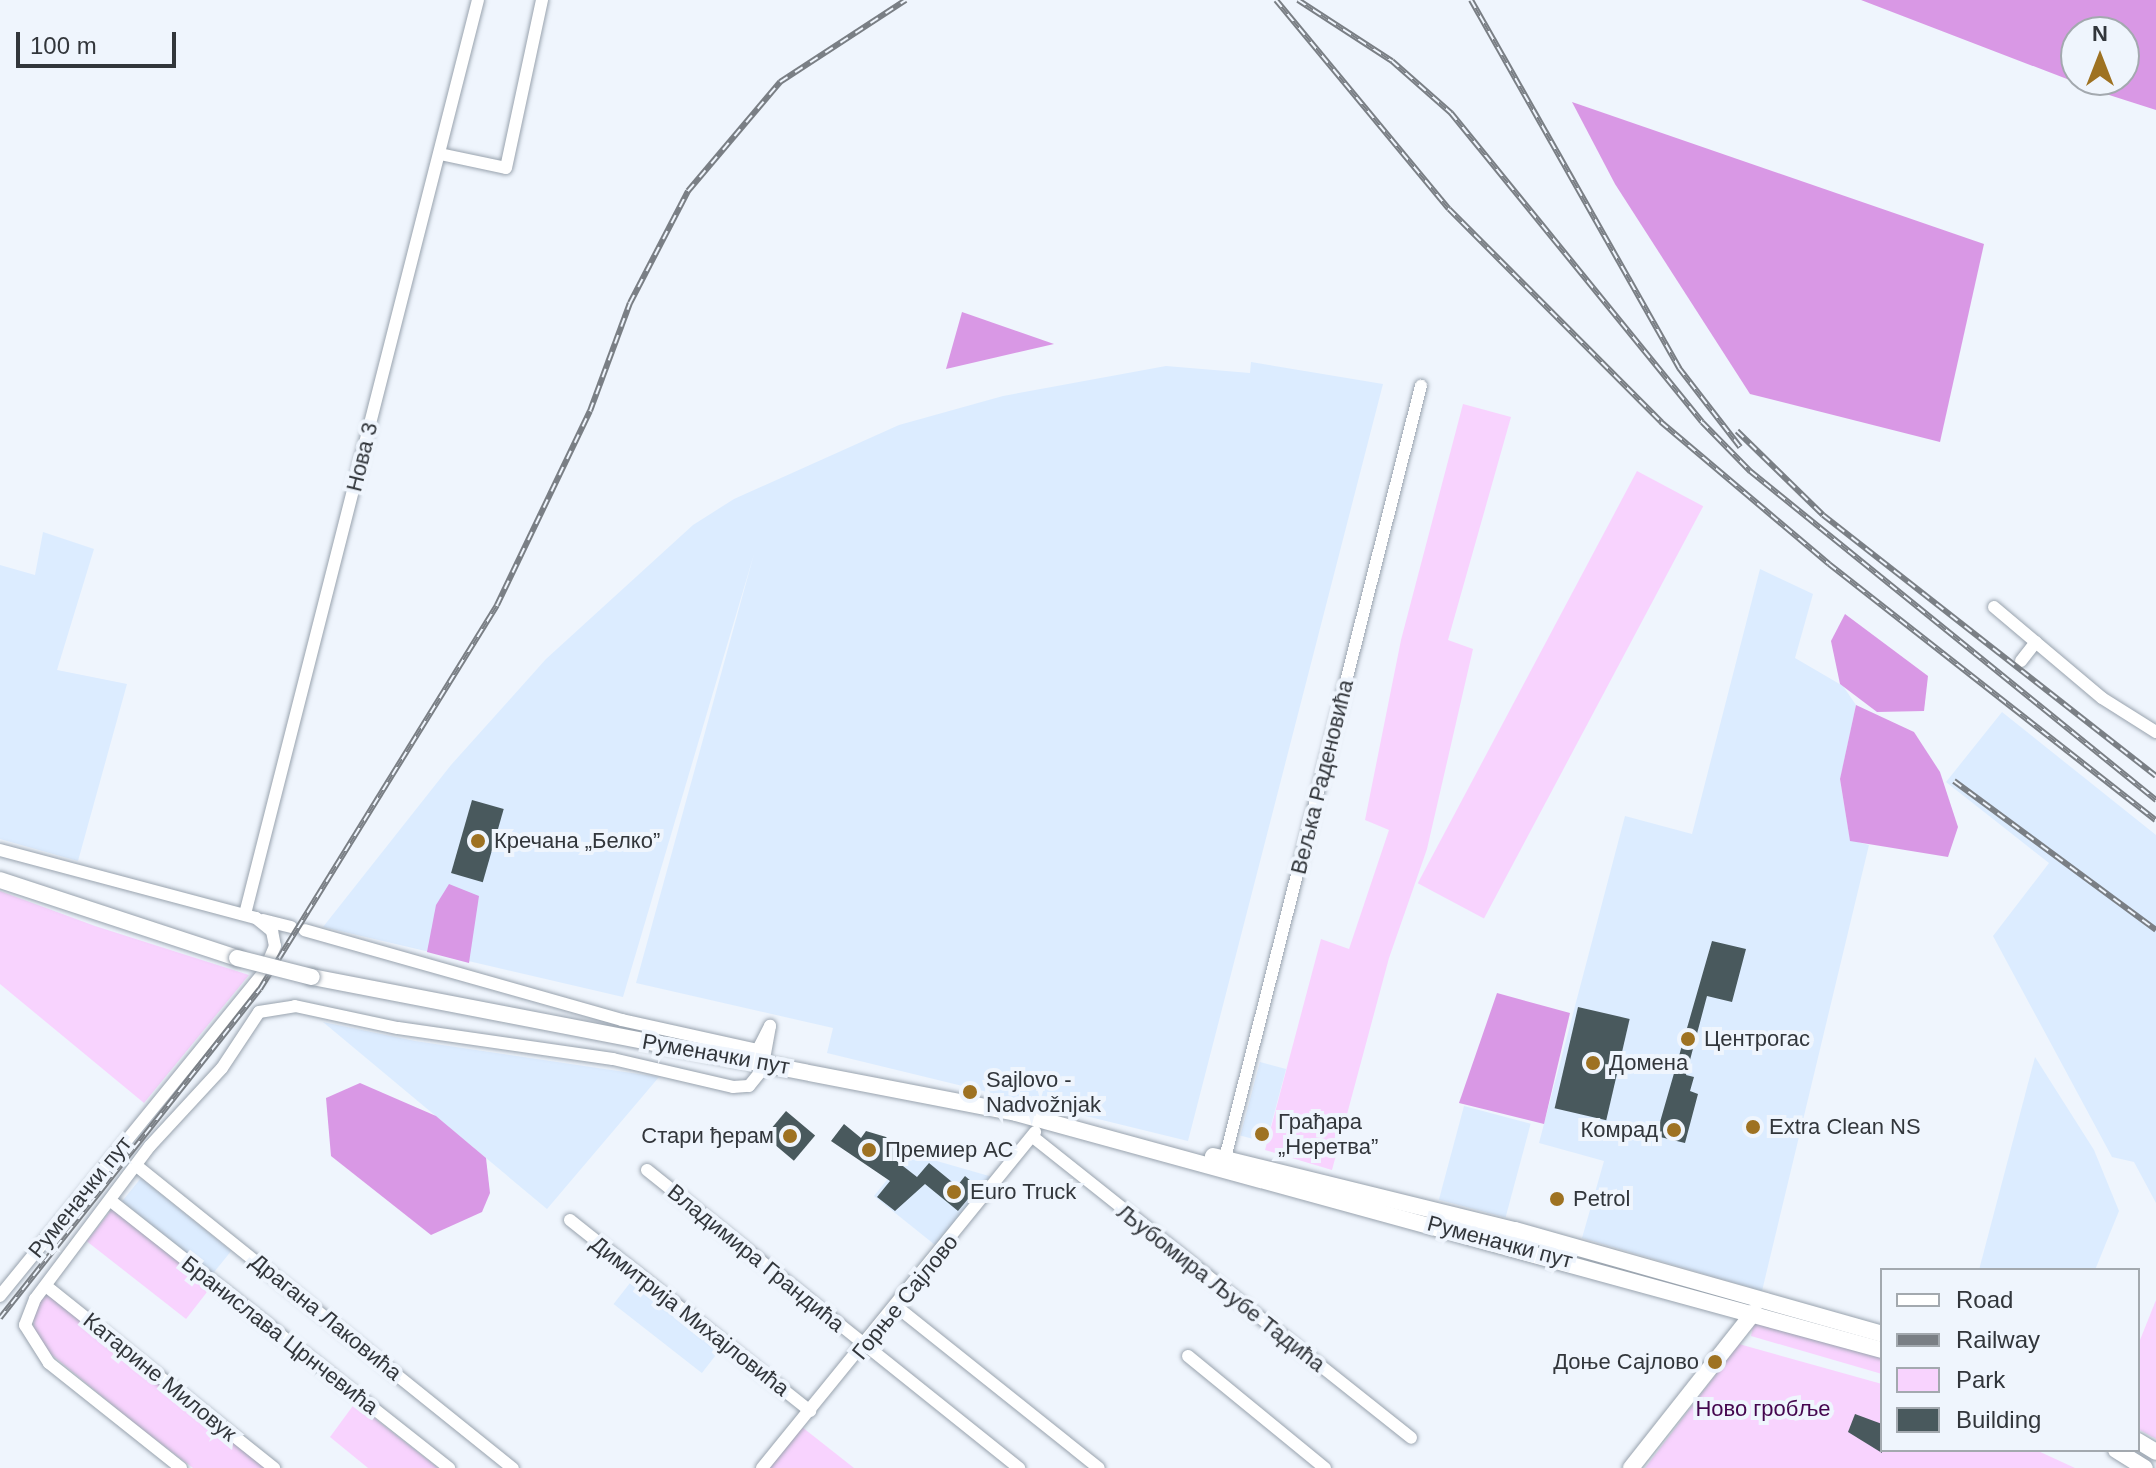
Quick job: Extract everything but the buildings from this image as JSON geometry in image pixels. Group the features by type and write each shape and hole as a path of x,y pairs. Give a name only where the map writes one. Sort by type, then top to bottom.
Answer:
{"main road":[{"name":"Руменачки пут","path":"0,880 237,958 312,977 763,1061 1040,1120 1277,1176 1880,1333"},
{"name":"Руменачки пут","path":"1277,1176 1880,1349"},
{"path":"1631,1468 1754,1312"},
{"path":"2119,1452 2145,1468"}],"street":[{"name":"Нова 3","path":"245,914 478,0"},
{"path":"440,154 506,168 542,0"},
{"name":"Вељка Раденовића","path":"1224,1164 1421,386"},
{"path":"1994,607 2102,698 2156,732"},
{"path":"2021,661 2036,642"},
{"path":"0,850 245,914 622,1020 758,1050 770,1026 756,1081 733,1087 613,1059 273,1006 255,1015 222,1068 138,1167 46,1286 25,1325 36,1350 181,1468"},
{"name":"Руменачки пут","path":"0,1296 264,972 274,938 259,919"},
{"name":"Горње Сајлово","path":"762,1468 865,1347 1033,1137 1040,1120"},
{"name":"Љубомира Љубе Тадића","path":"1033,1137 1411,1438"},
{"name":"Драгана Лаковића","path":"138,1167 513,1468"},
{"name":"Владимира Грандића","path":"647,1170 1019,1468"},
{"name":"Бранислава Црнчевића","path":"111,1201 449,1468"},
{"name":"Димитрија Михајловића","path":"570,1220 810,1411"},
{"name":"Катарине Миловук","path":"46,1286 274,1468"},
{"path":"897,1307 1099,1468"},
{"path":"1188,1356 1325,1468"}],"shaded area":[{"path":"1861,0 2156,0 2156,110 2112,96 2140,96 2140,16 2060,16 2060,76"},
{"path":"1572,102 1984,244 1940,442 1750,394 1615,184"},
{"path":"962,312 1054,344 946,369"},
{"path":"1251,362 1383,384 1188,1141 827,1053 833,1028 636,983 754,554 623,997 323,927 451,765 546,659 693,525 734,499 899,425 1003,396 1166,366 1250,373"},
{"path":"43,532 94,549 57,670 127,684 78,861 0,839 0,565 35,575"},
{"path":"1760,569 1813,594 1795,658 1843,686 1856,705 1840,780 1850,840 1869,845 1762,1291 1582,1238 1604,1161 1539,1143 1625,816 1692,834"},
{"path":"1845,614 1928,676 1924,711 1877,712 1840,684 1831,641"},
{"path":"1856,705 1914,732 1940,772 1958,827 1948,857 1850,841 1840,779"},
{"path":"2002,712 2156,835 2156,1203 2134,1162 2112,1157 1993,936 2049,863 1946,782"},
{"path":"449,884 479,896 469,963 427,952 436,905"},
{"path":"1497,993 1570,1013 1544,1124 1459,1103"},
{"path":"323,1022 415,1041 659,1077 547,1209"},
{"path":"2035,1057 2094,1150 2119,1211 2096,1268 1980,1268"},
{"path":"1260,1062 1286,1069 1266,1142 1240,1135"},
{"path":"360,1083 436,1116 486,1158 490,1193 482,1212 431,1235 331,1156 326,1098"},
{"path":"1464,1106 1531,1124 1506,1218 1439,1200"},
{"name":"Euro Truck","path":"909,1153 996,1178 940,1249 874,1196"},
{"path":"141,1178 231,1251 212,1274 122,1201"},
{"path":"637,1274 725,1343 702,1373 614,1304"}],"green space":[{"path":"1463,404 1511,417 1448,640 1473,649 1427,849 1389,958 1332,1170 1265,1150 1321,939 1349,949 1389,830 1365,820 1401,640"},
{"path":"1637,471 1703,506 1484,919 1418,883"},
{"path":"0,891 95,926 249,975 144,1103 0,984"},
{"path":"112,1209 211,1287 186,1319 87,1241"},
{"path":"48,1293 269,1468 193,1468 139,1427 34,1340 33,1307"},
{"path":"2156,1300 2156,1439 2140,1430 2140,1340"},
{"path":"1754,1321 1880,1355 1880,1373 1751,1336"},
{"name":"Ново гробље","path":"1739,1344 1880,1383 1880,1452 2040,1452 2075,1468 1645,1468"},
{"path":"355,1403 438,1468 368,1468 330,1437"},
{"path":"802,1427 854,1468 767,1468"}],"railway":[{"path":"0,1318 260,989 497,605 590,411 630,303 688,191 780,82 906,0"},
{"path":"1276,0 1449,209 1661,422 1829,564 2156,820"},
{"path":"1298,0 1392,61 1451,113 1702,422 1750,471 2156,800"},
{"path":"1471,0 1679,368 1740,447"},
{"path":"1737,431 1823,515 2156,776"},
{"path":"1954,781 2156,930"}],"place":[{"name":"Кречана „Белко”","path":"478,841"},
{"name":"Центрогас","path":"1688,1039"},
{"name":"Домена","path":"1593,1063"},
{"name":"Sajlovo - Nadvožnjak","path":"970,1092"},
{"name":"Extra Clean NS","path":"1753,1127"},
{"name":"Комрад","path":"1674,1130"},
{"name":"Грађара „Неретва”","path":"1262,1134"},
{"name":"Стари ђерам","path":"790,1136"},
{"name":"Премиер АС","path":"869,1150"},
{"name":"Euro Truck","path":"954,1192"},
{"name":"Petrol","path":"1557,1199"},
{"name":"Доње Сајлово","path":"1715,1362"}]}
